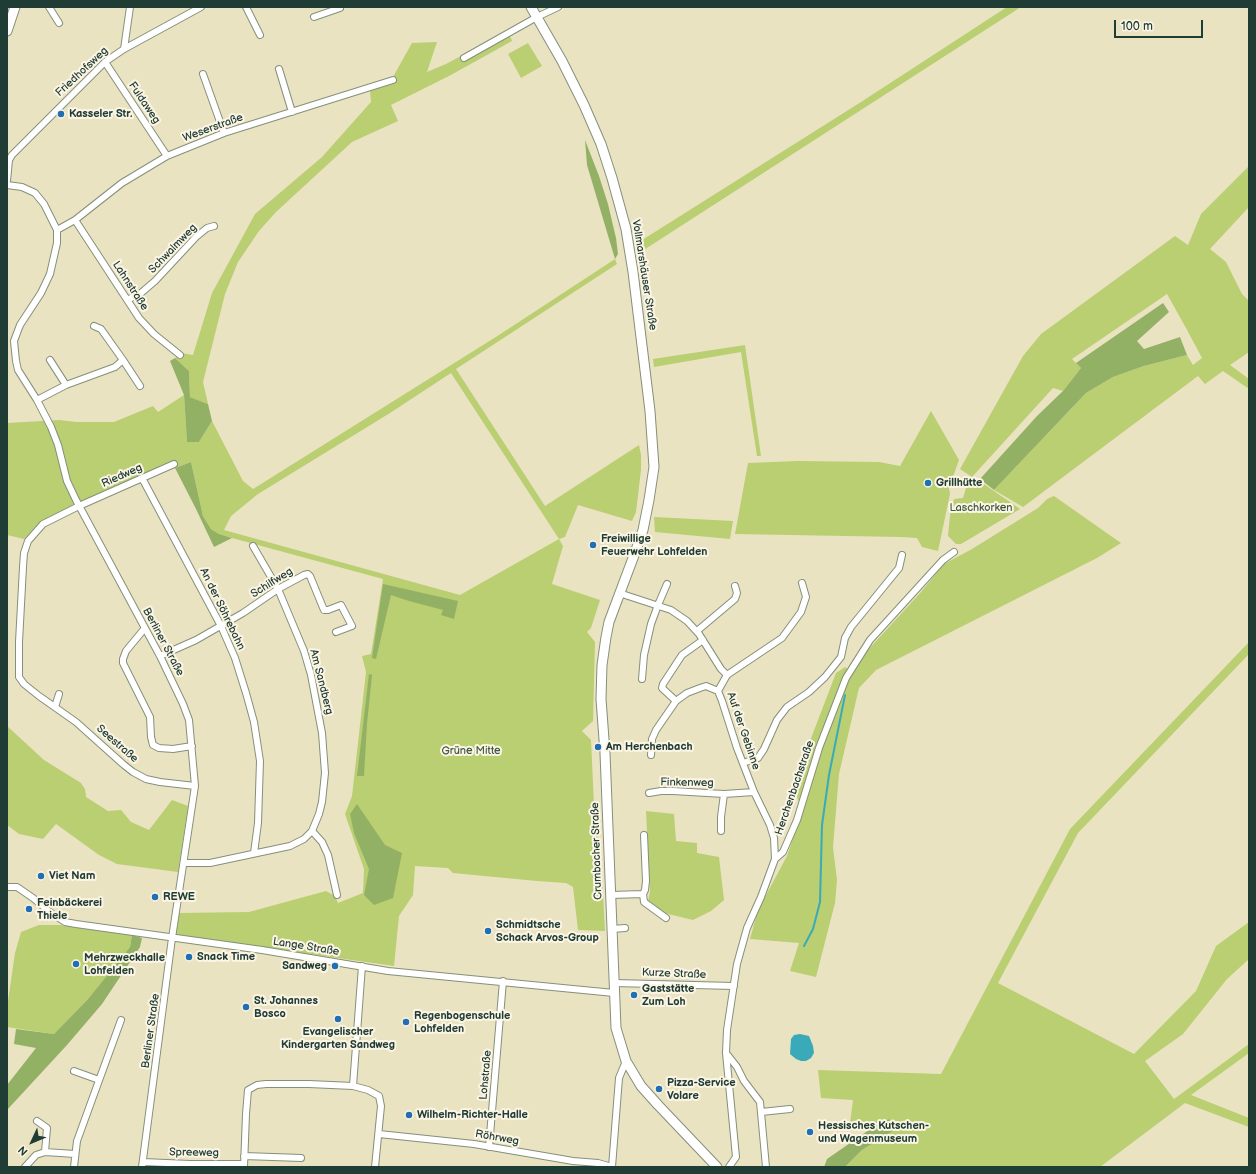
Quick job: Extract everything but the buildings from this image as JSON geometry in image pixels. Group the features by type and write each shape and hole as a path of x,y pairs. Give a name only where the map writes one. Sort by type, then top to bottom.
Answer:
{"main road":[{"path":"7,31 15,7"},
{"name":"Vollmarshäuser Straße","path":"531,7 572,80 595,131 612,178 626,229 633,272 650,411 654,468 643,530"},
{"name":"Crumbacher Straße","path":"643,530 609,622 602,665 601,682 616,1028 626,1061 641,1086 717,1167"}],"street":[{"path":"49,7 59,23"},
{"path":"124,49 130,7"},
{"name":"Friedhofsweg","path":"7,181 9,160 12,155 105,62 124,49 201,7"},
{"path":"246,7 260,35"},
{"path":"314,17 341,7"},
{"path":"464,58 537,17 558,7"},
{"name":"Fuldaweg","path":"105,62 167,156"},
{"path":"279,69 292,112"},
{"path":"203,74 224,133"},
{"name":"Weserstraße","path":"57,230 75,220 122,182 167,156 224,133 393,80"},
{"path":"7,185 22,187 35,193 44,204 57,230"},
{"name":"Lahnstraße","path":"75,220 139,318 154,334 180,355"},
{"name":"Schwalmweg","path":"127,300 140,293 155,281 196,237 207,228 214,226"},
{"name":"Berliner Straße","path":"57,230 50,274 41,293 20,325 14,341 18,370 37,400 51,427 58,445 67,481 79,506 160,656 183,704 189,720 192,746 195,786 172,938 142,1164"},
{"path":"94,326 101,329 140,386"},
{"path":"50,360 66,385"},
{"path":"37,400 66,385 115,366 123,360"},
{"name":"Riedweg","path":"79,506 174,464"},
{"name":"An der Söhrebahn","path":"142,478 221,626 246,693 254,722 260,761 258,823 254,853"},
{"name":"Seestraße","path":"79,506 43,524 28,541 24,553 19,642 19,678 24,684 76,722 133,772 146,779 195,786"},
{"name":"Am Sandberg","path":"253,546 278,589 304,651 312,681 321,726 325,773 322,802 312,832"},
{"name":"Herchenbachstraße","path":"729,1167 736,1157 726,1054 727,1030 737,964 747,928 761,897 775,859 783,852 797,820 819,748 846,678 870,640 943,560 954,552"},
{"path":"743,763 758,758 764,749 777,720 787,707 809,692 825,678 841,658 845,638 851,627 898,568 902,555"},
{"name":"Schilfweg","path":"160,656 196,640 221,626 278,589 308,574 324,610 341,605 352,626 336,632"},
{"path":"619,592 671,610 687,621 697,631 721,669 727,675 782,638 800,612 806,597 802,583"},
{"path":"642,679 644,655 651,624 667,584"},
{"path":"697,631 735,599 737,593 735,586"},
{"path":"145,628 126,651 123,663 150,717 153,745 159,748 173,749 192,746"},
{"path":"676,701 662,688 663,684 682,655 703,640"},
{"name":"Auf der Gebinne","path":"727,675 718,692 754,792"},
{"path":"651,755 652,739 656,730 676,701 687,693 706,686 718,692"},
{"path":"55,707 59,694"},
{"name":"Finkenweg","path":"649,794 661,791 724,794 754,792"},
{"path":"754,792 761,804 774,838 775,859"},
{"name":"Finkenweg","path":"722,831 721,818 724,794"},
{"path":"184,863 210,863 290,846 304,839 312,832 322,842 328,855 337,895"},
{"path":"644,835 646,881 643,894 644,902 666,918"},
{"name":"Lange Straße","path":"7,887 17,887 34,898 51,913 66,922 262,950 407,973 503,981 614,993"},
{"path":"611,895 643,894"},
{"path":"612,929 625,928"},
{"path":"353,1086 362,966"},
{"name":"Lohstraße","path":"489,1147 503,981"},
{"name":"Kurze Straße","path":"614,983 734,986"},
{"path":"74,1167 77,1141 121,1020"},
{"path":"726,1054 737,1066 744,1081 760,1102 766,1167"},
{"path":"612,1167 619,1078 626,1061"},
{"path":"74,1071 99,1080"},
{"path":"244,1165 248,1090 257,1084 309,1084 353,1086 368,1090 379,1096 382,1106 375,1167"},
{"path":"761,1112 790,1109"},
{"path":"37,1121 47,1128 45,1152"},
{"name":"Röhrweg","path":"379,1134 489,1147 573,1162 598,1163 612,1167"},
{"path":"25,1167 36,1155 45,1152 75,1154"},
{"path":"244,1156 301,1158"},
{"name":"Spreeweg","path":"142,1164 244,1165"}],"green space":[{"path":"1007,7 1021,7 639,253 639,242 861,102"},
{"path":"508,31 512,41 449,76 391,105 398,121 352,142 276,212 259,231 238,262 225,294 203,382 208,404 190,397 189,371 175,358 181,353 193,355 212,293 255,214 322,157 371,102 370,91 389,84 412,43 437,42 427,72 446,64"},
{"path":"528,43 542,66 521,78 508,54"},
{"path":"585,140 608,204 616,238 618,254 615,259 587,165"},
{"path":"1249,166 1249,207 1210,249 1226,262 1242,294 1249,301 1249,352 1230,365 1249,379 1249,389 1223,371 1205,384 1198,376 1023,507 994,490 1086,393 1113,377 1144,366 1187,355 1193,365 1202,358 1167,294 1072,359 1081,368 1063,391 1053,388 972,477 960,469 1023,356 1041,334 1175,236 1188,245 1201,214"},
{"name":"Grüne Mitte","path":"615,259 617,264 456,369 545,506 639,445 641,470 636,512 632,521 578,505 565,537 559,539 563,546 552,584 600,600 591,628 587,632 595,642 593,721 582,731 591,740 594,805 599,852 601,854 605,931 578,930 573,887 566,883 453,873 448,868 415,866 413,895 399,916 394,966 176,935 179,913 249,912 326,891 335,896 338,903 363,893 364,869 345,814 352,796 366,672 362,656 371,654 383,579 219,534 211,529 203,516 191,462 175,468 172,462 70,507 37,525 24,539 7,535 7,423 59,420 76,422 114,422 153,406 158,412 184,395 187,442 199,442 212,421 243,481 253,489 499,335","holes":["451,373 559,539 460,595 224,530 231,516 258,494 390,413"]},
{"path":"1163,303 1169,312 1137,341 1144,349 1180,337 1187,355 1144,366 1113,377 1086,393 994,490 980,479 1037,416 1063,391 1081,368 1076,363"},
{"path":"745,345 761,456 757,456 741,352 654,367 653,359"},
{"path":"175,358 189,371 190,397 208,404 212,421 199,442 187,442 184,395 170,361"},
{"path":"931,411 959,460 949,488 950,494 938,551 922,547 917,538 735,534 748,463 798,461 879,462 900,466"},
{"path":"191,462 203,516 211,529 219,534 232,538 214,547 175,468"},
{"name":"Laschkorken","path":"978,480 1020,509 961,544 956,544 948,536 950,515 954,499 963,498 966,488"},
{"path":"1054,496 1121,543 1097,558 876,670 859,688 839,774 833,847 837,880 835,903 816,977 790,971 799,943 750,939 758,910 787,856 803,809 792,788 836,673 845,667 853,674 866,652 921,592 944,564 972,549 1038,508 1047,499"},
{"path":"654,517 733,521 730,539 655,532"},
{"path":"383,584 458,601 454,619 441,615 443,610 391,595 376,659 372,658"},
{"path":"1249,642 1249,654 1078,833 998,983 1134,1054 1196,991 1216,946 1249,922 1249,959 1227,979 1183,1034 1145,1061 1174,1099 1249,1044 1249,1053 1191,1095 1249,1118 1249,1127 1185,1103 1100,1167 845,1167 862,1150 894,1129 889,1119 879,1123 850,1123 853,1100 821,1098 818,1070 941,1074 1070,829"},
{"path":"369,674 372,675 364,776 357,776"},
{"path":"7,726 44,760 81,783 85,789 86,797 108,811 121,810 131,822 149,830 172,800 188,806 178,872 117,864 99,855 56,824 43,839 19,834 7,825"},
{"path":"357,804 385,845 402,853 393,898 374,905 364,895 369,869 354,833 350,814"},
{"path":"646,811 674,814 676,841 697,843 697,853 719,857 724,900 711,911 693,920 664,913 648,901 650,892"},
{"path":"39,925 60,925 132,935 130,947 88,999 54,1034 7,1027 7,1008 15,953 21,932"},
{"path":"132,935 142,938 140,947 102,1004 67,1045 7,1110 7,1085 36,1048 14,1044 16,1029 54,1034 88,999 130,947"},
{"path":"889,1119 894,1130 862,1150 845,1167 824,1167 827,1159 879,1123"}],"water":[{"path":"800,1034 809,1036 813,1046 814,1053 811,1058 806,1061 796,1059 790,1054 791,1039 794,1035"}],"waterway":[{"path":"804,946 813,929 820,902 822,825 829,775 845,695"}],"place":[{"name":"Kasseler Str.","path":"61,114"},
{"name":"Grillhütte","path":"928,483"},
{"name":"Freiwillige Feuerwehr Lohfelden","path":"593,545"},
{"name":"Am Herchenbach","path":"598,747"},
{"name":"Viet Nam","path":"41,876"},
{"name":"REWE","path":"155,897"},
{"name":"Feinbäckerei Thiele","path":"29,909"},
{"name":"Schmidtsche Schack Arvos-Group","path":"488,931"},
{"name":"Snack Time","path":"189,957"},
{"name":"Mehrzweckhalle Lohfelden","path":"76,964"},
{"name":"Sandweg","path":"335,966"},
{"name":"Gaststätte Zum Loh","path":"634,995"},
{"name":"St. Johannes Bosco","path":"246,1007"},
{"name":"Evangelischer Kindergarten Sandweg","path":"338,1019"},
{"name":"Regenbogenschule Lohfelden","path":"406,1022"},
{"name":"Pizza-Service Volare","path":"659,1089"},
{"name":"Wilhelm-Richter-Halle","path":"409,1115"},
{"name":"Hessisches Kutschen- und Wagenmuseum","path":"810,1132"}]}
